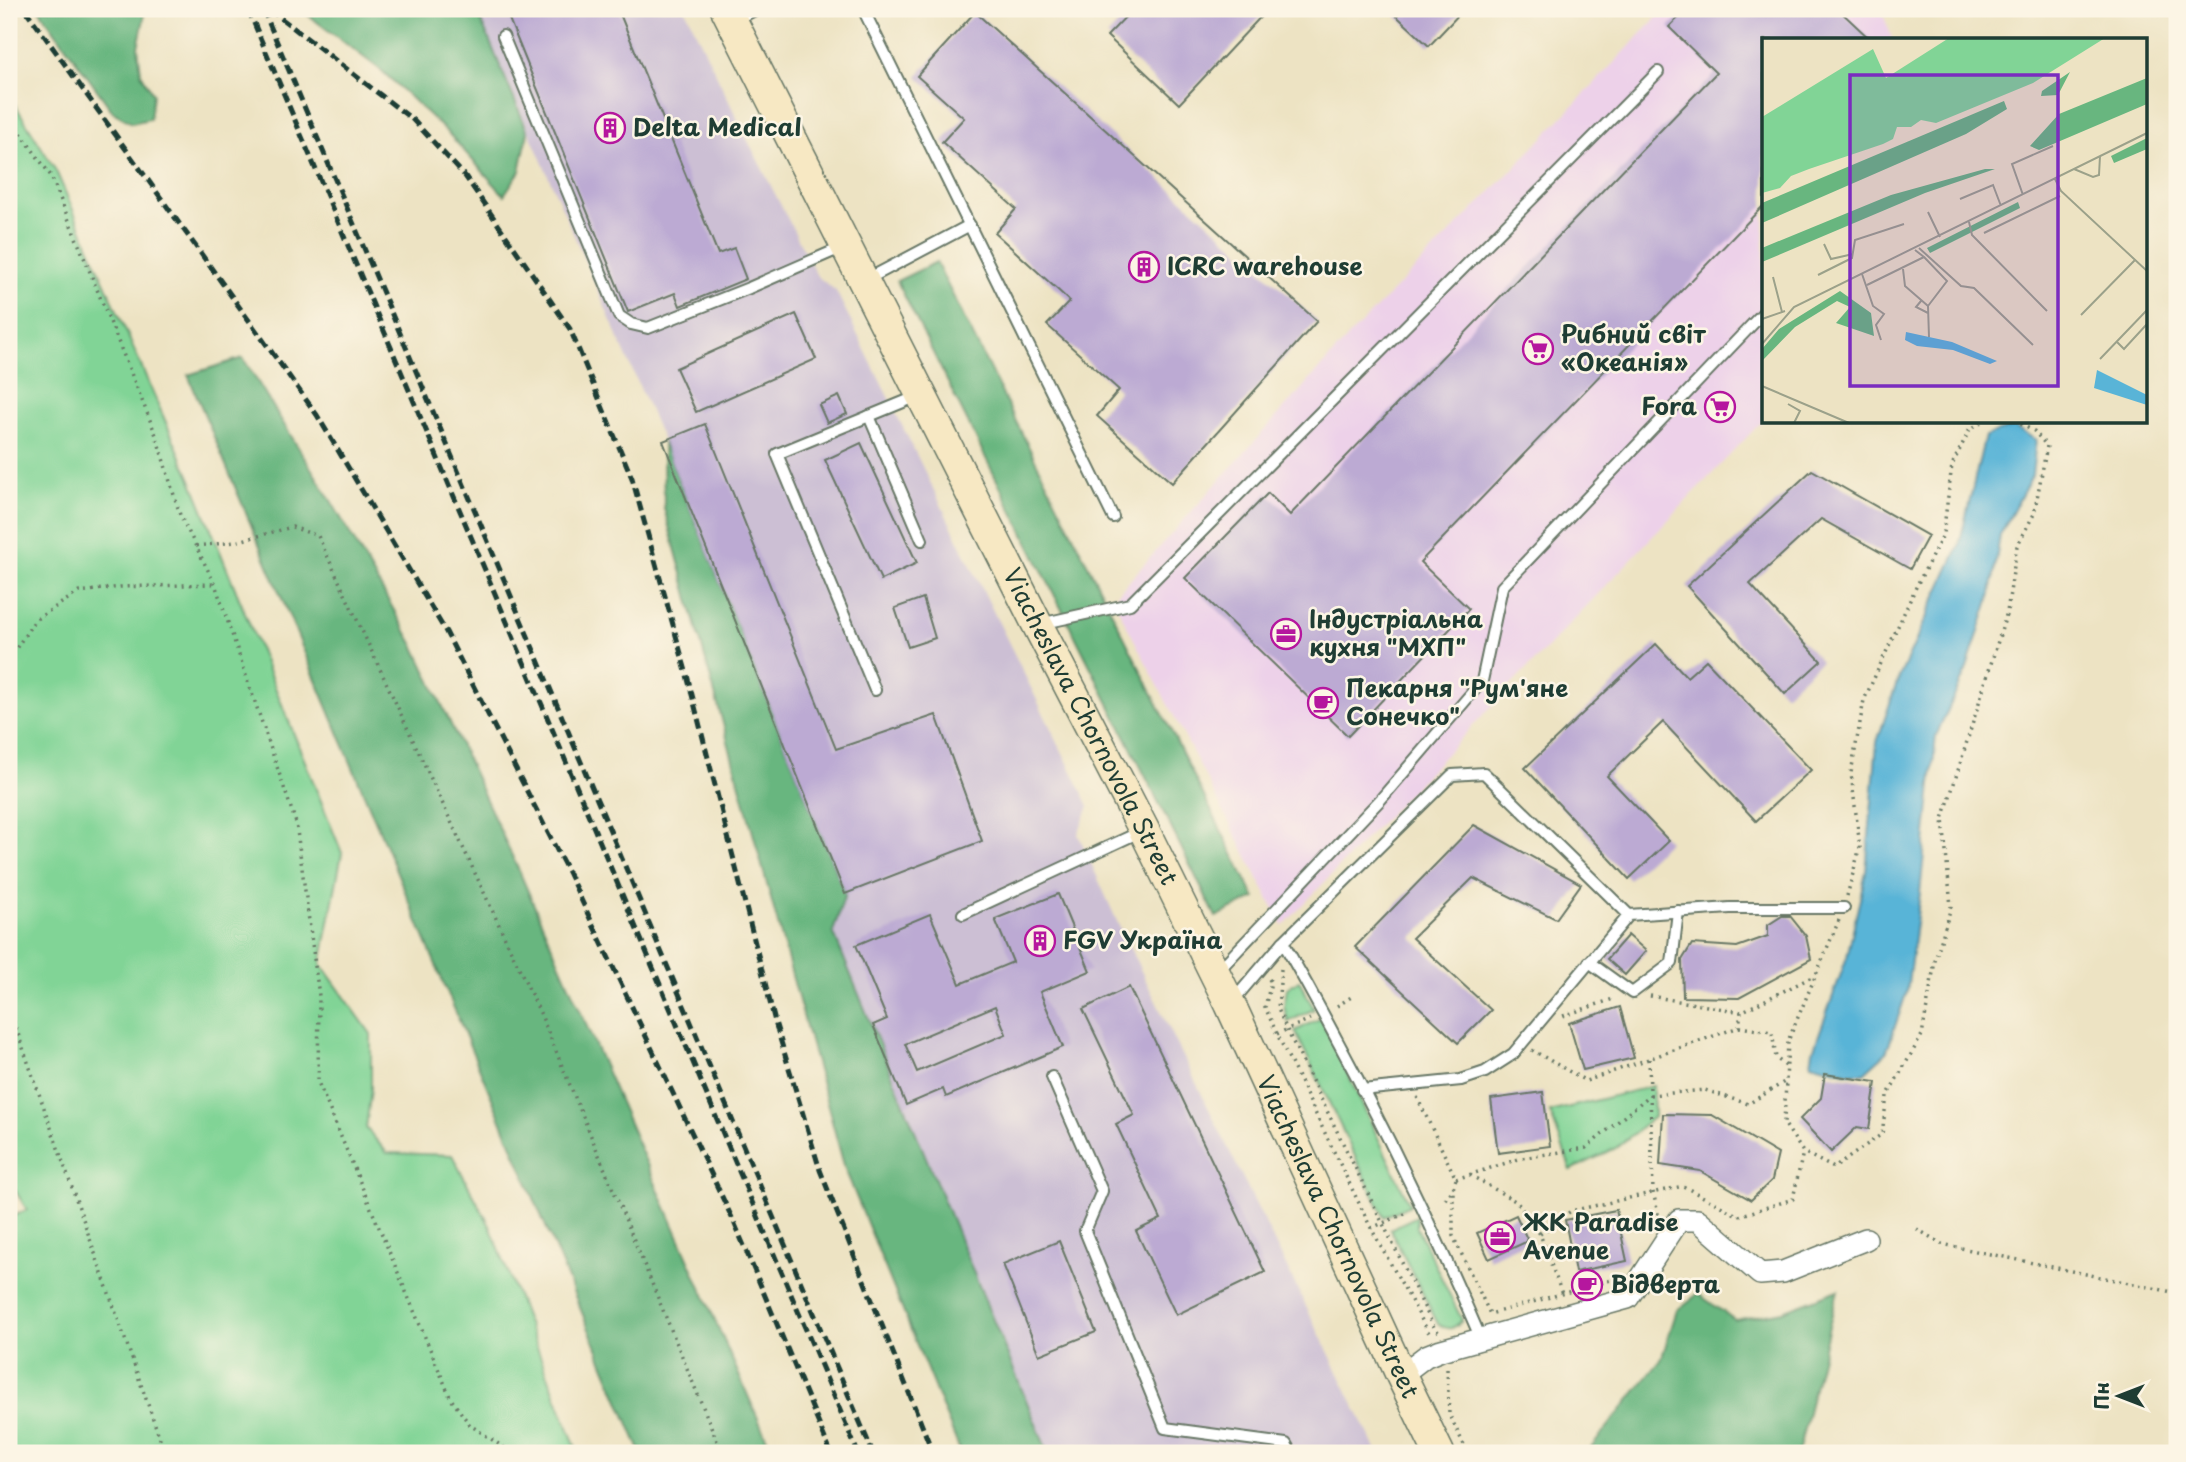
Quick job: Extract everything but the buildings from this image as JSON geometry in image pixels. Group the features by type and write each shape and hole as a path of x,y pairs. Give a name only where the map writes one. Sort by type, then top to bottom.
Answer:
{"main road":[{"name":"Viacheslava Chornovola Street","path":"738,13 863,281 1230,1004 1434,1450"}],"street":[{"path":"1401,1375 1436,1353 1628,1298 1679,1220 1698,1220 1760,1274 1783,1272 1866,1238"}],"lane":[{"path":"863,9 1113,517"},
{"path":"503,36 619,316 631,324 648,328 846,246"},
{"path":"1037,624 1130,604 1658,72"},
{"path":"863,281 970,225"},
{"path":"1215,975 1381,799 1482,681 1502,587 1762,314"},
{"path":"875,690 777,454 921,395"},
{"path":"869,416 922,540"},
{"path":"1230,1004 1283,942 1452,775 1484,773 1629,915"},
{"path":"963,915 1144,830"},
{"path":"1362,1090 1461,1080 1485,1072 1513,1054 1629,915 1730,908 1844,908"},
{"path":"1589,962 1632,993 1672,963 1678,911"},
{"path":"1283,942 1324,1013 1422,1208 1481,1339"},
{"path":"1052,1077 1102,1191 1085,1231 1165,1427 1286,1444 1291,1453"},
{"path":"1261,1453 1262,1441"}],"path":[{"path":"9,116 51,176 156,435 180,515 215,584 296,823 319,996 318,1082 451,1399 470,1425 512,1453"},
{"path":"1979,424 1970,429 1952,465 1943,535 1864,699 1851,773 1860,847 1844,908 1788,1041 1784,1122 1803,1152 1834,1168 1882,1134 1887,1096 1922,1035 1935,961 1951,907 1943,819 2007,612 2017,546 2034,514 2048,446 2034,431 2020,424"},
{"path":"196,546 235,542 292,527 318,536 541,1015 722,1453"},
{"path":"9,659 35,620 79,592 120,587 215,584"},
{"path":"1283,942 1278,1009 1436,1329 1441,1334 1447,1334"},
{"path":"1262,967 1270,982 1265,1007 1371,1228 1436,1353 1449,1414 1468,1453"},
{"path":"1739,1027 1741,1012 1815,975"},
{"path":"1337,1006 1353,996"},
{"path":"9,1008 165,1453"},
{"path":"1277,1034 1320,1015"},
{"path":"1521,1044 1586,1081 1739,1027 1772,1032 1776,1058 1787,1067"},
{"path":"1650,1059 1653,1192 1658,1213 1652,1223"},
{"path":"1456,1179 1522,1158 1586,1148 1650,1095 1704,1090 1748,1104 1786,1081"},
{"path":"1411,1085 1456,1179 1453,1189 1453,1236 1490,1314 1625,1276"},
{"path":"1540,1234 1571,1211 1683,1186 1739,1216 1793,1199 1803,1152"},
{"path":"1470,1175 1517,1202 1540,1234 1562,1294"},
{"path":"1444,1199 1453,1189"},
{"path":"1371,1228 1408,1213"},
{"path":"1658,1226 1665,1213"},
{"path":"1917,1228 1942,1244 2177,1293"}],"shaded area":[{"path":"476,9 685,9 817,276 836,291 1089,806 1078,834 1120,928 1378,1453 1048,1453 833,932 845,893 663,441"},
{"path":"1665,9 1881,9 1892,38 1762,38 1762,421 1283,926 1113,599 1351,334"}],"green space":[{"path":"39,9 144,9 138,47 141,73 153,94 150,119 132,123 113,112"},
{"path":"300,9 476,9 528,132 520,171 504,195 448,133 382,71"},
{"path":"9,95 56,171 192,482 342,853 321,964 371,1034 371,1089 366,1128 387,1153 452,1155 490,1226 578,1453 9,1453 9,1218 27,1210 9,1180"},
{"path":"936,262 1255,898 1216,917 897,281"},
{"path":"243,358 330,499 415,647 520,873 773,1453 641,1453 188,375"},
{"path":"663,441 845,894 833,932 1048,1453 961,1453 845,1169 664,508"},
{"path":"1299,980 1314,1009 1288,1022 1284,1006 1287,988"},
{"path":"1321,1018 1410,1205 1384,1217 1295,1031"},
{"path":"1653,1086 1654,1117 1616,1148 1571,1170 1550,1112"},
{"path":"1417,1216 1417,1228 1462,1320 1451,1328 1438,1324 1390,1229"},
{"path":"1838,1290 1798,1453 1587,1453 1661,1360 1677,1310 1698,1294 1735,1320 1783,1311"}],"water":[{"path":"2014,427 2036,440 2032,476 2000,535 1991,594 1966,671 1936,736 1907,991 1886,1053 1864,1073 1848,1073 1811,1063 1847,957 1866,871 1877,742 1897,682 1959,546 1985,436"}],"railway":[{"path":"25,9 317,415 446,632 568,872 734,1222 831,1453"},
{"path":"248,9 858,1453"},
{"path":"263,9 873,1453"},
{"path":"269,9 413,120 465,176 570,329 632,478 687,675 775,1022 820,1170 933,1453"}],"place":[{"name":"Delta Medical","path":"610,128"},
{"name":"ICRC warehouse","path":"1144,267"},
{"name":"Рибний світ «Океанія»","path":"1538,349"},
{"name":"Fora","path":"1720,407"},
{"name":"Індустріальна кухня \"МХП\"","path":"1286,634"},
{"name":"Пекарня \"Рум'яне Сонечко\"","path":"1323,703"},
{"name":"FGV Україна","path":"1040,941"},
{"name":"ЖК Paradise Avenue","path":"1500,1237"},
{"name":"Відверта","path":"1587,1285"}]}
